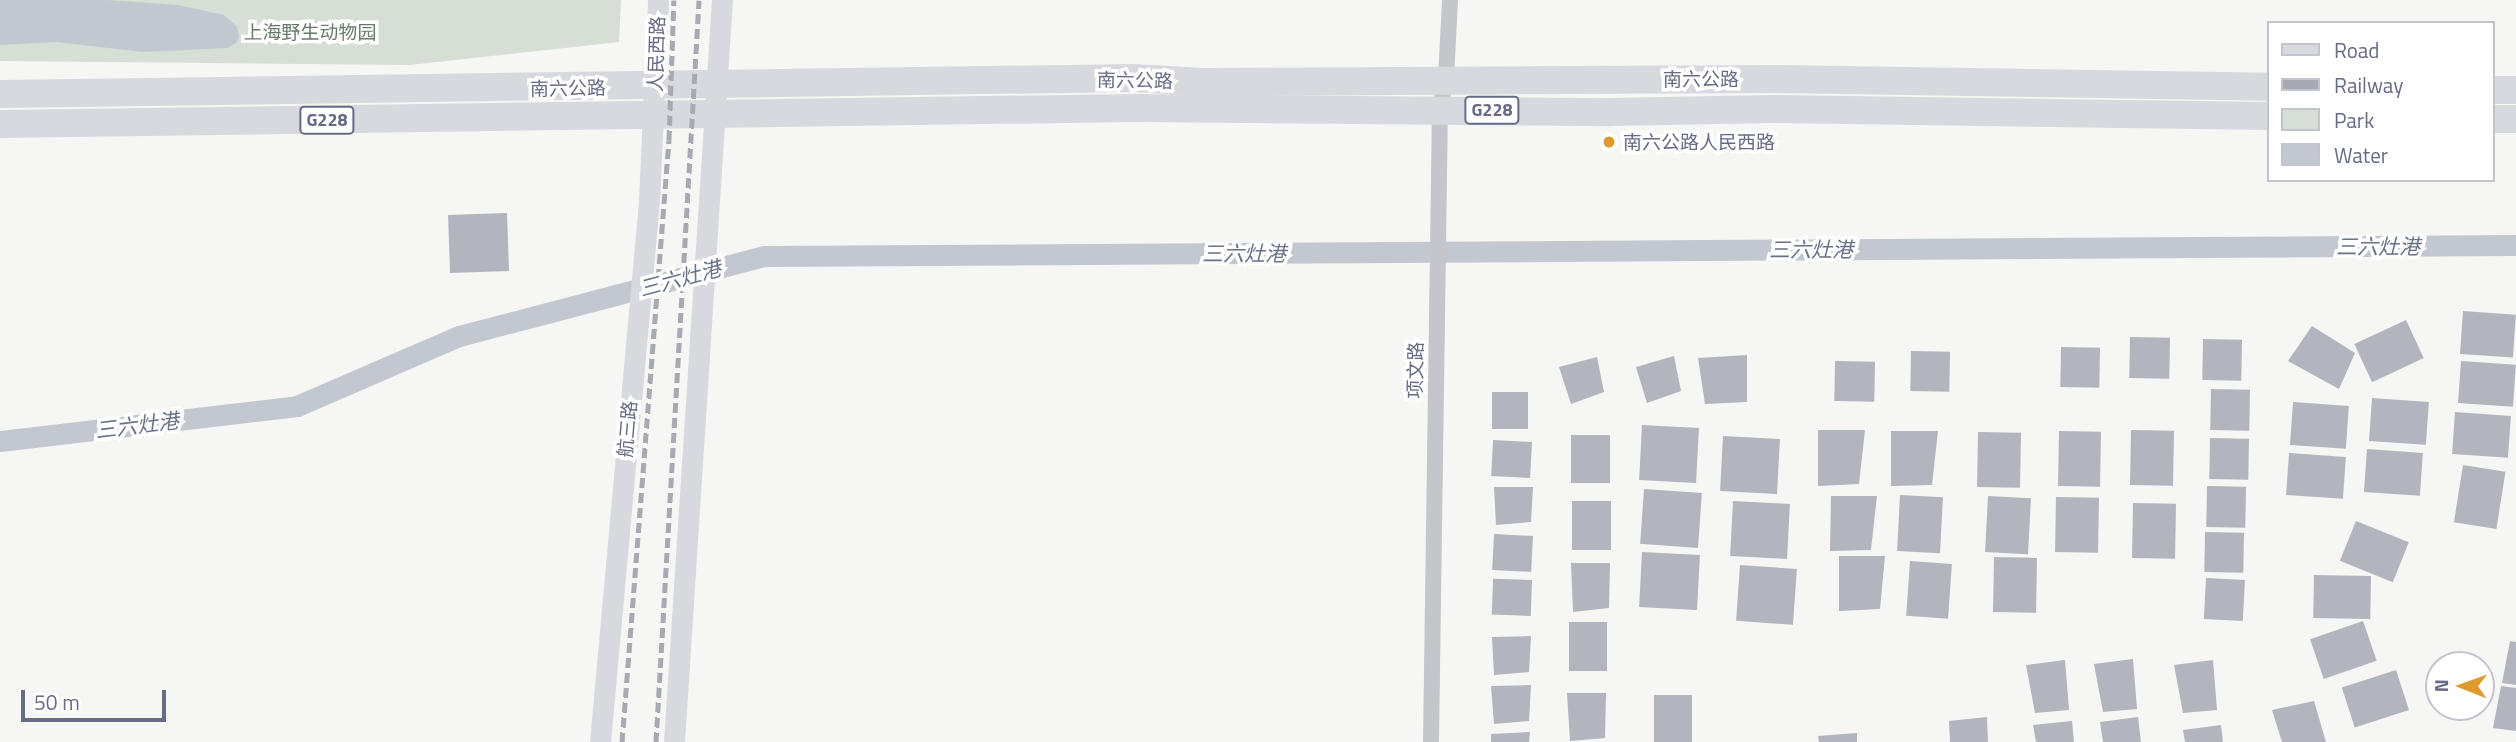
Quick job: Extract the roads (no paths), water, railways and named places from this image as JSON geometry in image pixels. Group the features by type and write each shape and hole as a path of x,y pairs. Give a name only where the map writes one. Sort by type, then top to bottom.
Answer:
{"highway":[{"name":"南六公路","path":"0,94 649,87 1134,78 1202,82 1772,79 2268,86"},
{"path":"2495,90 2516,90"},
{"name":"南六公路","path":"0,124 1135,108 1440,108 1611,112 1771,109 2268,116"},
{"path":"2495,119 2516,119"}],"main road":[{"name":"人民西路","path":"644,0 649,87 654,116"},
{"name":"人民西路","path":"649,87 657,0"},
{"path":"674,742 722,0"},
{"name":"航三路","path":"600,742 649,201 654,116"}],"street":[{"name":"项文路","path":"1431,742 1440,108 1446,79 1450,0"}],"water":[{"path":"0,0 107,0 178,5 224,15 237,27 239,37 236,43 227,48 143,52 56,42 0,45"}],"waterway":[{"name":"三六灶港","path":"0,441 297,406 459,336 764,256 2516,245"}],"railway":[{"path":"622,742 669,140 674,0"},
{"path":"656,742 699,0"}],"place":[{"name":"南六公路人民西路","path":"1609,142"}],"park label":[{"name":"上海野生动物园","path":"310,32"}]}
